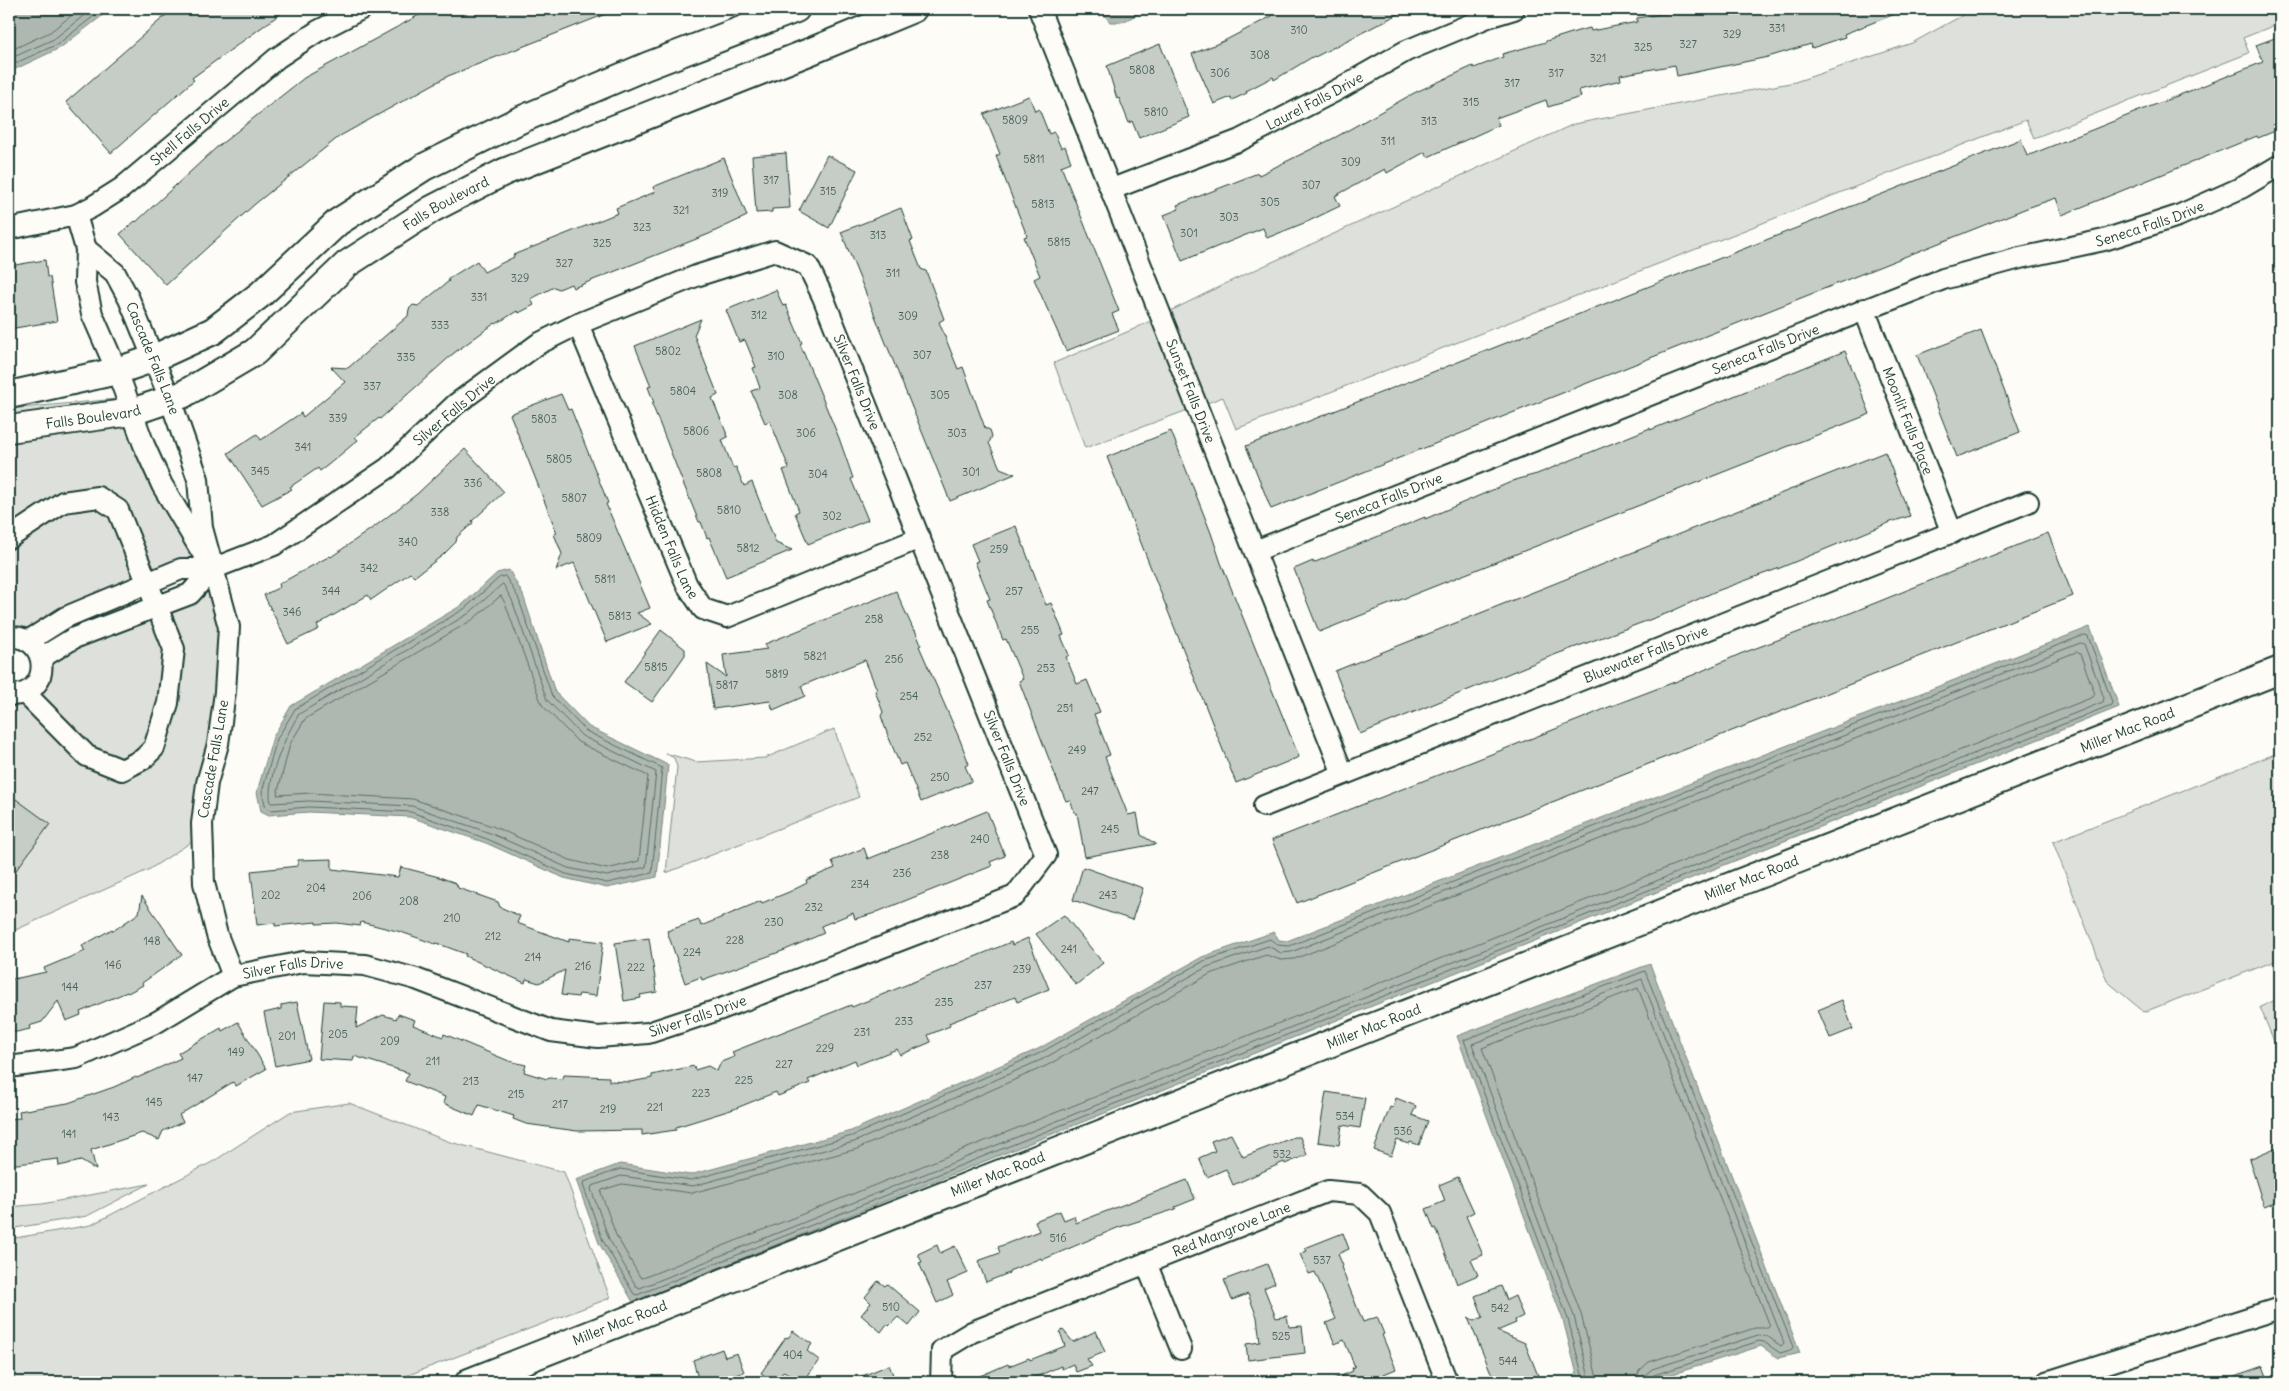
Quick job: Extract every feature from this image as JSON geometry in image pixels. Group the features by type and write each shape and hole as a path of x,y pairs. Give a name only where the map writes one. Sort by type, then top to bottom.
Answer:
{"street":[{"name":"Shell Falls Drive","path":"9,230 76,215 122,188 277,58 318,31 361,9"},
{"path":"9,395 117,371 152,359 213,331 261,294 338,222 424,167 520,120 620,78 796,9"},
{"name":"Falls Boulevard","path":"9,429 132,412 182,395 254,352 347,264 432,209 504,172 810,52 913,9"},
{"name":"Sunset Falls Drive","path":"1039,9 1343,774"},
{"name":"Laurel Falls Drive","path":"1112,190 1240,140 1339,89 1406,50 1488,16 1514,9"},
{"name":"Seneca Falls Drive","path":"1255,551 1942,279 2020,258 2104,240 2178,216 2243,187 2280,165"},
{"name":"Cascade Falls Lane","path":"76,215 86,249 84,282 92,314 117,371 162,485 212,569"},
{"name":"Cascade Falls Lane","path":"86,249 115,273 128,299 170,399 198,479 202,528 229,627 225,692 218,744 207,783 202,824 204,883 217,935 233,976"},
{"name":"Silver Falls Drive","path":"9,1067 76,1058 157,1022 233,976 303,962 366,965 416,979 498,1008 551,1031 598,1037 648,1033 721,1009 1015,896 1046,855 823,297 808,266 775,251 696,276 578,324 538,344 456,404 388,468 332,507 274,545 212,569"},
{"name":"Moonlit Falls Place","path":"1864,309 1952,533"},
{"name":"Hidden Falls Lane","path":"578,324 687,585 703,609 727,616 920,538"},
{"path":"9,538 63,502 98,497 118,510 174,649 168,703 154,748 143,759 122,770 87,756 17,694"},
{"name":"Bluewater Falls Drive","path":"1264,806 2028,502"},
{"path":"18,639 182,569 212,569"},
{"path":"41,658 74,638 190,594 212,569"},
{"path":"17,694 32,689 41,675 41,658 34,645 18,639"},
{"name":"Miller Mac Road","path":"468,1382 2280,670"},
{"name":"Red Mangrove Lane","path":"941,1382 942,1350 972,1332 1328,1192 1360,1194 1380,1213 1447,1382"},
{"path":"1146,1263 1181,1349"},
{"path":"2047,1382 2280,1308"}],"shaded area":[{"path":"1974,9 2280,9 2280,23 2243,38 2249,53 2034,138 2026,120 1236,429 1223,397 1085,448 1054,363 1134,329 1233,280 1574,124 1795,82 1912,43"},
{"path":"117,399 119,403 9,418 9,409"},
{"path":"126,424 153,489 194,558 177,559 153,570 127,507 103,488 96,486 58,493 9,525 9,440"},
{"path":"97,508 111,517 135,577 62,607 26,629 9,626 9,551 67,513"},
{"path":"208,590 219,628 216,690 209,741 198,780 192,822 193,841 150,869 9,933 9,706 22,705 81,763 118,780 126,780 148,769 163,752 178,707 183,651 169,613 194,604"},
{"path":"151,620 164,650 159,699 145,741 137,750 120,759 92,746 40,696 50,680 52,664 79,648"},
{"path":"834,729 859,797 666,873 677,767 674,758 665,753 696,762 765,758"},
{"path":"2280,752 2280,959 2144,1012 2107,981 2053,842"},
{"path":"2280,998 2280,1056 2260,1007"},
{"path":"349,1103 450,1142 564,1172 610,1298 390,1382 9,1382 9,1239 91,1225 214,1161 290,1112"},
{"path":"149,1184 87,1216 9,1229 9,1207 42,1204"}],"water":[{"path":"9,9 111,9 60,48 9,72"},
{"path":"1099,9 1149,9 1122,22 1110,22"},
{"path":"509,570 523,595 555,692 589,727 668,765 657,877 607,888 564,878 486,843 410,817 309,812 269,815 261,811 257,792 273,737 291,706 462,605 497,573"},
{"path":"2090,627 2119,707 633,1302 599,1243 576,1180 620,1164 690,1175 851,1131 1038,1049 1202,957 1274,932 1279,940 1287,941"},
{"path":"1650,964 1800,1353 1778,1358 1761,1346 1648,1382 1579,1382 1563,1320 1457,1036"}],"building":[{"path":"173,9 287,9 192,78 194,80 111,153 66,102"},
{"path":"430,9 616,10 448,76 340,136 255,204 166,285 120,234 136,222 216,148 304,78"},
{"path":"1268,9 1408,9 1314,56 1274,80 1273,77 1232,100 1231,97 1214,104 1192,54 1224,41 1272,16"},
{"path":"1691,9 1905,10 1844,34 1845,37 1812,48 1811,44 1768,57 1677,76 1675,65 1620,75 1621,80 1579,90 1581,97 1548,107 1546,100 1496,118 1499,125 1428,157 1425,152 1387,173 1385,169 1335,196 1340,206 1309,221 1267,238 1263,228 1182,261 1164,215 1179,209 1177,205 1258,173 1259,175 1336,137 1414,93 1473,66 1474,68 1503,57 1502,54 1590,28 1591,31 1637,22 1637,18"},
{"path":"2280,36 2280,129 2258,138 2257,136 2062,215 2056,198 2027,208 1271,509 1246,446 2021,139 2027,156 2263,62 2256,45"},
{"path":"1160,44 1189,117 1139,138 1132,121 1129,123 1119,98 1117,99 1107,66"},
{"path":"1029,96 1035,111 1039,109 1049,134 1054,132 1061,148 1065,146 1071,162 1061,166 1119,311 1112,314 1119,330 1066,351 1034,279 1040,276 1024,237 1027,236 996,156 1000,154 984,114"},
{"path":"786,153 790,208 772,209 772,212 756,213 752,156"},
{"path":"827,155 857,170 829,228 799,211"},
{"path":"724,158 747,216 709,234 573,288 571,284 559,289 554,287 531,299 534,305 519,313 517,311 495,323 454,353 380,419 355,437 358,440 328,465 320,471 318,468 290,487 292,489 262,505 228,453 257,434 261,440 301,413 303,417 345,382 331,367 348,368 408,316 409,309 413,305 418,306 449,281 448,279 477,261 484,272 514,257 513,255 618,213 616,208 655,192 653,187"},
{"path":"901,208 913,240 910,241 921,269 926,271 944,319 939,322 958,369 963,367 985,428 990,430 992,436 989,443 1000,468 1015,474 950,501 841,232"},
{"path":"45,260 47,277 50,277 57,321 9,329 9,281 11,281 9,266"},
{"path":"776,290 783,306 786,305 802,343 800,344 839,438 853,478 851,479 868,520 808,544 795,513 799,511 783,470 789,468 770,421 765,423 751,391 760,388 753,368 756,367 745,340 739,342 726,310"},
{"path":"701,319 694,335 718,395 712,398 728,437 722,440 733,468 736,467 744,486 752,482 776,543 792,550 726,577 709,537 707,538 701,522 699,522 677,468 652,404 654,403 648,387 651,386 635,346"},
{"path":"1981,330 2020,432 1957,457 1917,355"},
{"path":"1845,351 1870,414 1319,632 1294,569 1425,517 1425,519 1518,479 1537,474 1650,428 1650,430"},
{"path":"561,394 568,410 571,409 608,503 606,504 650,608 637,613 652,624 607,642 574,563 556,570 562,554 554,534 557,533 510,414"},
{"path":"1171,431 1221,563 1299,757 1236,783 1107,457"},
{"path":"465,449 504,492 472,521 473,523 457,537 456,542 443,555 414,577 410,573 371,600 368,595 317,625 319,629 288,644 264,595 280,587 279,584 331,557 378,524 417,494"},
{"path":"1885,452 1910,516 1714,592 1668,613 1554,655 1360,734 1335,671"},
{"path":"1016,526 1046,605 1051,603 1064,635 1061,636 1069,655 1066,657 1077,684 1087,680 1100,712 1094,714 1110,755 1105,757 1128,815 1137,813 1141,835 1156,844 1085,857 1077,813 1075,813 1070,800 1066,801 1059,785 1019,681 1023,679 1006,639 1003,640 987,600 990,599 975,562 978,561 971,544"},
{"path":"2048,533 2073,596 1297,903 1272,840 1693,675 1740,654 1853,612"},
{"path":"896,591 915,630 921,645 919,646 960,740 969,764 965,766 972,781 921,802 905,763 900,765 887,733 881,716 883,712 875,691 877,690 865,660 801,686 805,696 773,710 770,701 713,709 707,664 726,677 723,655 767,649 765,644"},
{"path":"661,630 685,649 685,655 652,702 624,682"},
{"path":"9,794 50,824 9,880"},
{"path":"987,811 1005,856 990,862 992,866 872,914 855,919 853,913 821,926 824,933 785,950 702,980 701,977 685,983 667,931 699,920 701,926 761,901 762,903 789,892 807,883 806,880 835,868 832,861 864,848 868,859"},
{"path":"332,859 332,869 398,877 401,867 439,877 456,883 458,888 498,902 500,907 520,916 517,923 569,942 569,938 603,942 596,996 579,994 578,997 561,995 565,970 539,983 526,979 525,983 465,956 466,954 401,932 361,922 360,926 337,923 316,924 316,922 275,926 275,923 257,925 251,871 298,866 298,860"},
{"path":"1083,867 1143,888 1132,920 1073,900"},
{"path":"142,896 182,955 142,983 143,985 80,1012 81,1015 66,1021 58,1001 42,1022 29,1026 30,1029 12,1033 9,1017 9,980 46,972 44,968 85,951 82,946 112,929 113,931 139,913"},
{"path":"1064,915 1103,963 1076,985 1036,934"},
{"path":"649,938 657,992 640,995 641,998 624,1001 615,943"},
{"path":"1028,938 1049,989 1017,1002 1015,997 949,1023 950,1026 928,1035 931,1042 900,1055 897,1049 857,1065 855,1060 808,1080 810,1083 778,1096 776,1092 734,1109 676,1127 676,1130 642,1135 642,1130 577,1131 526,1124 513,1119 514,1116 479,1105 474,1116 443,1103 445,1097 405,1081 409,1073 354,1056 353,1061 319,1059 324,1001 340,1002 340,1006 358,1007 356,1028 383,1015 396,1019 398,1014 415,1020 413,1025 443,1037 444,1034 509,1061 526,1065 524,1072 547,1079 563,1079 564,1075 609,1077 609,1081 630,1082 694,1066 695,1070 708,1066 717,1071 721,1062 734,1057 732,1052 851,1005 852,1007 1011,942 1012,945"},
{"path":"1842,1000 1853,1029 1830,1038 1818,1010"},
{"path":"297,1002 309,1059 275,1066 264,1013 281,1009 281,1005"},
{"path":"238,1022 266,1069 236,1086 233,1082 179,1115 183,1122 163,1131 159,1140 142,1133 91,1150 96,1170 81,1161 59,1166 58,1159 9,1165 9,1119 20,1118 19,1111 68,1103 137,1078 181,1058 178,1053 221,1028 222,1031"},
{"path":"1326,1092 1365,1098 1360,1128 1342,1125 1339,1145 1318,1142"},
{"path":"1396,1098 1416,1106 1412,1115 1428,1121 1419,1145 1397,1140 1391,1156 1374,1150 1390,1107 1393,1108"},
{"path":"1231,1134 1243,1157 1294,1137 1300,1137 1307,1155 1285,1164 1284,1162 1233,1185 1226,1169 1207,1177 1199,1158 1215,1151 1211,1141"},
{"path":"2275,1148 2280,1163 2280,1201 2264,1207 2249,1159"},
{"path":"1458,1177 1474,1212 1466,1216 1483,1255 1471,1260 1478,1275 1457,1284 1436,1228 1434,1229 1426,1209 1445,1201 1439,1185"},
{"path":"1187,1180 1195,1199 1175,1207 1176,1209 1117,1228 986,1282 978,1261 1000,1253 998,1247 1039,1231 1035,1221 1060,1211 1064,1220 1074,1216 1076,1223"},
{"path":"1343,1233 1349,1249 1338,1254 1343,1266 1341,1267 1363,1322 1377,1317 1384,1334 1382,1335 1396,1369 1384,1374 1388,1382 1327,1382 1353,1371 1352,1368 1355,1367 1344,1340 1335,1344 1326,1323 1336,1319 1315,1272 1309,1274 1300,1254 1307,1251 1305,1248"},
{"path":"937,1245 940,1253 955,1246 968,1273 947,1282 953,1295 937,1303 919,1263 922,1262 918,1254"},
{"path":"1267,1264 1275,1283 1264,1288 1276,1318 1287,1316 1289,1327 1302,1326 1305,1353 1248,1360 1246,1344 1260,1342 1257,1317 1248,1294 1232,1300 1224,1280"},
{"path":"878,1281 885,1286 887,1284 920,1312 909,1326 898,1317 889,1326 887,1324 881,1332 861,1315 871,1303 865,1297"},
{"path":"1501,1286 1507,1300 1515,1296 1523,1316 1515,1320 1516,1323 1497,1331 1525,1343 1539,1378 1527,1382 1495,1382 1468,1318 1474,1321 1483,1317 1475,1296"},
{"path":"1063,1330 1073,1342 1096,1331 1105,1352 1087,1359 1092,1366 1076,1372 1073,1364 1062,1369 1061,1366 1024,1382 966,1382 1008,1364 1009,1366 1029,1358 1030,1360 1065,1346 1060,1332"},
{"path":"793,1331 812,1344 807,1351 819,1360 804,1381 784,1371 775,1382 761,1373 786,1337 788,1338"},
{"path":"722,1349 725,1357 737,1353 744,1372 716,1382 699,1382 693,1360"},
{"path":"889,1365 896,1382 848,1382"},
{"path":"2263,1366 2269,1382 2223,1382 2223,1380"}]}
